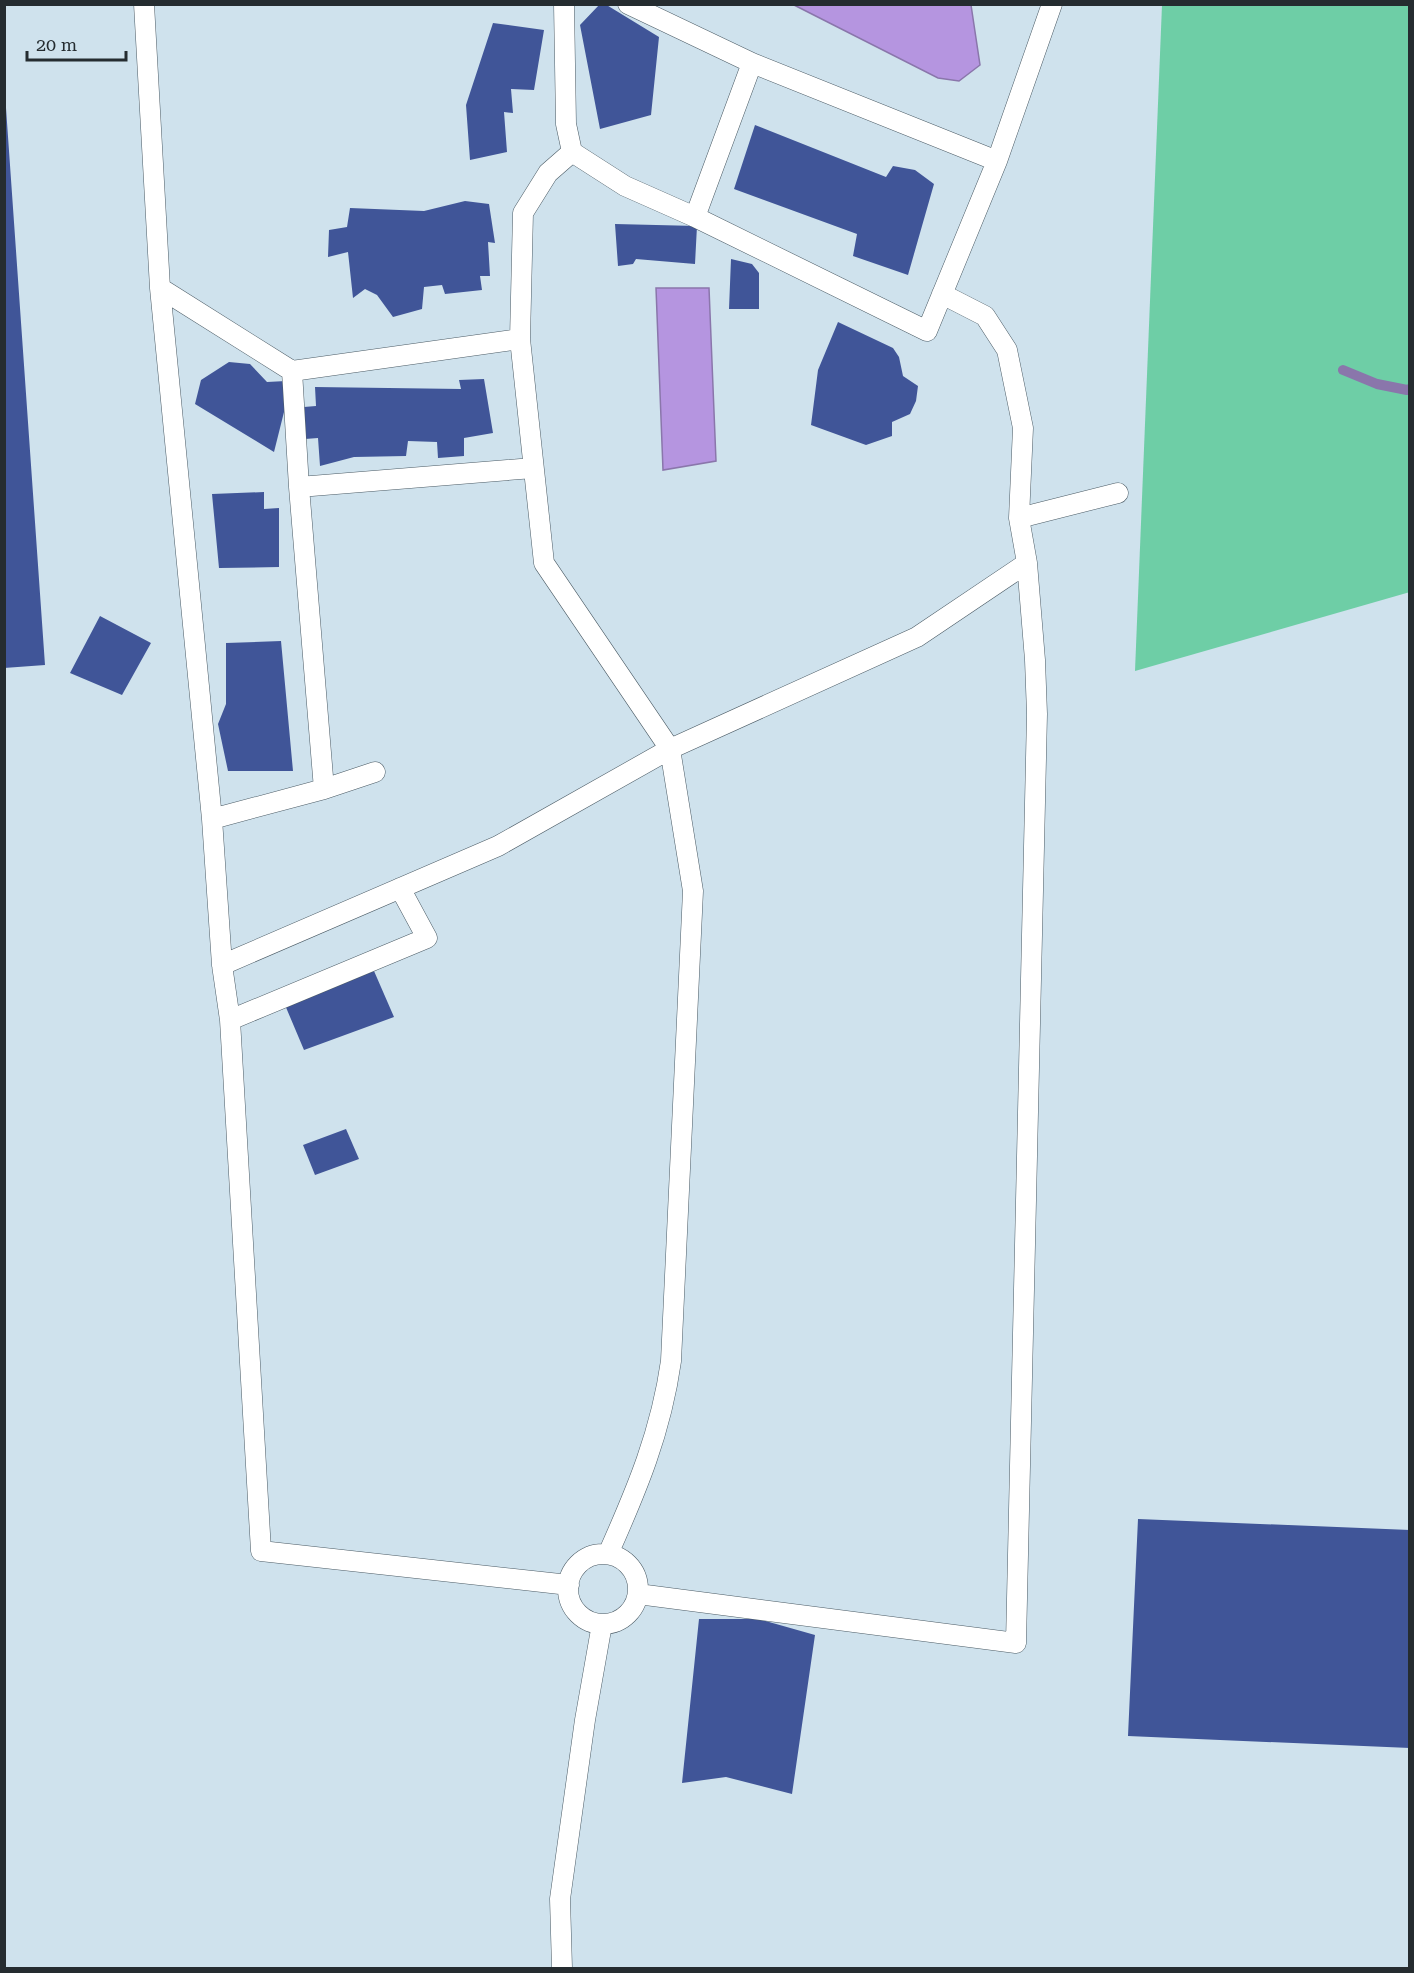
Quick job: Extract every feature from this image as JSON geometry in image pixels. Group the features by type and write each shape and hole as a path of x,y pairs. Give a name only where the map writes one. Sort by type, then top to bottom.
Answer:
{"lane":[{"path":"144,4 160,288 212,819 222,965 230,1020 261,1551 569,1585"},
{"path":"564,4 566,124 572,152 625,186 695,217 927,331 997,161 1053,4"},
{"path":"628,4 752,63 997,161"},
{"path":"695,217 752,63"},
{"path":"572,152 548,173 523,213 520,339 544,563 670,749 693,891 670,1361 666,1397 658,1429 640,1479 608,1554"},
{"path":"160,288 292,371 520,339"},
{"path":"638,1594 1016,1643 1037,714 1027,563 1019,518 1023,428 1007,350 985,316 942,294"},
{"path":"292,371 299,488 324,789"},
{"path":"299,488 533,468"},
{"path":"1019,518 1118,493"},
{"path":"222,965 498,846 670,749 917,637 1027,563"},
{"path":"212,819 324,789 375,772"},
{"path":"230,1020 427,938 400,888"},
{"path":"608,1554 620,1558 635,1573 638,1594 635,1605 620,1621 602,1624 586,1621 570,1603 569,1578 575,1568 585,1559 608,1554"},
{"path":"562,1968 560,1899 585,1720 602,1624"}],"green space":[{"path":"1162,5 1409,5 1410,592 1135,671"}],"shaded area":[{"path":"794,5 971,5 980,65 959,81 938,78"},
{"path":"656,288 709,288 716,461 663,470"}],"building":[{"path":"600,4 605,4 659,37 651,115 600,129 580,25"},
{"path":"493,23 544,30 534,90 511,89 513,113 504,112 507,152 470,160 466,105"},
{"path":"4,108 6,108 45,665 4,668"},
{"path":"755,125 886,177 893,166 915,170 934,184 908,275 853,256 857,234 734,189"},
{"path":"465,201 489,204 495,243 488,242 490,276 480,276 482,290 445,294 442,285 424,287 422,309 393,317 377,295 365,289 353,298 348,252 328,257 329,230 347,227 350,208 424,211"},
{"path":"615,224 697,226 695,264 636,259 633,264 618,266"},
{"path":"731,259 752,264 759,273 759,309 729,309"},
{"path":"838,322 893,348 899,357 903,376 918,386 916,401 910,414 892,422 892,436 866,445 811,425 818,370"},
{"path":"229,362 250,364 267,382 286,381 287,400 274,452 195,404 201,380"},
{"path":"484,379 493,433 464,438 464,456 438,458 437,442 408,441 406,456 354,457 320,466 318,438 305,439 304,407 316,406 315,387 461,389 459,380"},
{"path":"264,492 264,509 279,508 279,567 219,568 212,494"},
{"path":"100,616 151,643 122,695 70,673"},
{"path":"281,641 293,771 228,771 218,724 226,704 226,643"},
{"path":"374,971 394,1017 304,1050 285,1005"},
{"path":"346,1129 359,1159 315,1175 303,1145"},
{"path":"1138,1519 1410,1530 1410,1748 1128,1736"},
{"path":"699,1619 758,1619 815,1635 792,1794 726,1777 682,1783"}],"waterway":[{"path":"1343,370 1377,384 1410,389"}]}
